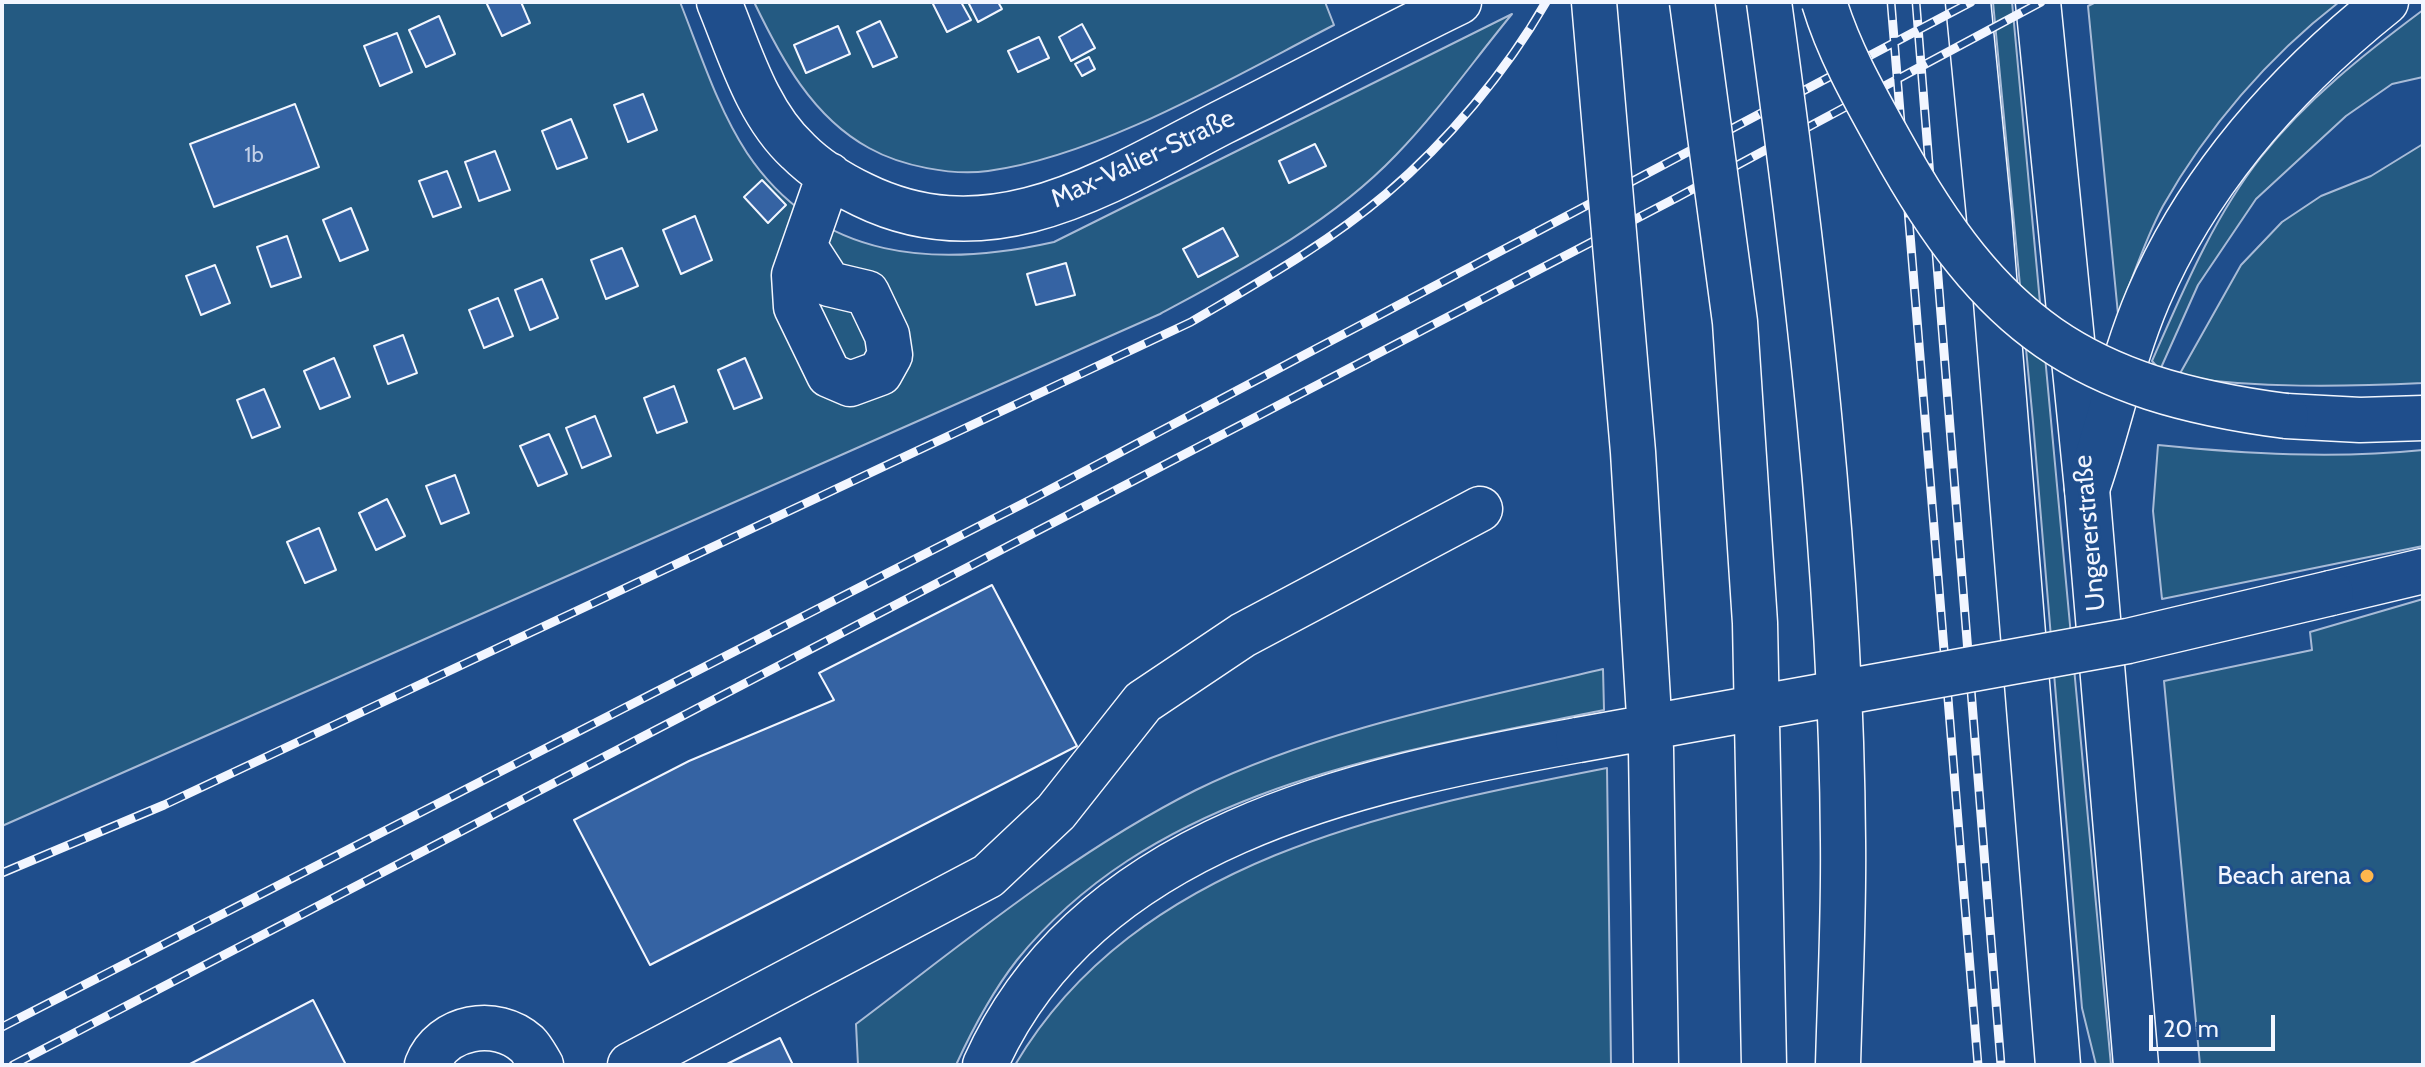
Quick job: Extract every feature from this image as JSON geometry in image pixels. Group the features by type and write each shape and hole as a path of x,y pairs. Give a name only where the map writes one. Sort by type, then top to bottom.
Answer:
{"main road":[{"name":"Max-Valier-Straße","path":"719,2 766,112 797,151 829,175 889,208 944,220 1002,218 1092,189 1452,4"},
{"path":"1594,2 1633,452 1651,749 1656,1065"},
{"path":"1692,2 1737,354 1755,623 1764,1065"},
{"path":"1769,2 1801,238 1831,574 1843,840 1838,1065"},
{"path":"1824,2 1856,77 1925,204 1978,277 2004,303 2058,345 2126,380 2192,401 2286,416 2360,420 2423,418"},
{"path":"1968,2 1991,231 2058,1065"},
{"name":"Ungererstraße","path":"2038,2 2087,489 2136,1065"},
{"path":"2087,489 2147,300 2197,205 2264,115 2305,73 2386,2"},
{"path":"805,247 829,175"},
{"path":"630,1065 988,876 1056,812 1143,702 1243,635 1480,509"},
{"path":"985,1065 1021,1001 1065,948 1134,890 1200,849 1308,802 1418,771 2128,641 2423,571"},
{"path":"427,1065 431,1055 451,1035 475,1027 501,1030 527,1044 541,1065"}],"shaded area":[{"path":"2,2 680,2 736,135 776,189 809,217 846,236 884,248 925,254 1010,250 1054,242 1512,14 1426,121 1370,180 1284,244 1160,314 2,826"},
{"path":"754,2 1325,2 1334,25 1210,90 1120,132 1031,163 988,171 959,172 896,160 849,135 831,120 800,84"},
{"path":"1993,2 2012,2 2111,1065 2096,1065 2082,1008 2033,422"},
{"path":"2096,2 2339,2 2264,70 2199,149 2163,206 2118,314 2088,6"},
{"path":"2423,10 2423,77 2392,84 2346,116 2256,199 2198,285 2160,370 2152,361 2200,256 2244,180 2279,136 2317,97"},
{"path":"2423,144 2423,383 2300,386 2178,377 2241,265 2282,222 2321,196 2371,176"},
{"path":"2158,445 2290,454 2423,450 2423,546 2162,599 2153,511"},
{"path":"2423,599 2423,1065 2200,1065 2164,681 2312,650 2310,632"},
{"path":"1603,669 1604,710 1445,742 1286,786 1210,816 1139,853 1074,901 1017,960 984,1011 956,1065 858,1065 856,1024 1063,869 1196,790 1292,750 1343,734 1449,705"},
{"path":"1607,768 1611,1065 1015,1065 1067,995 1129,938 1199,892 1276,855 1357,826 1441,803"}],"building":[{"path":"486,2 521,2 530,23 502,36"},
{"path":"961,2 971,20 947,32 933,4"},
{"path":"968,2 998,2 1002,9 978,22"},
{"path":"439,16 455,54 426,67 409,30"},
{"path":"880,21 897,57 873,67 857,32"},
{"path":"1082,24 1095,48 1071,61 1059,37"},
{"path":"838,26 850,54 806,73 794,45"},
{"path":"397,33 412,72 380,86 364,46"},
{"path":"1039,37 1049,58 1018,72 1008,51"},
{"path":"1089,57 1095,69 1082,76 1075,64"},
{"path":"643,94 657,130 628,142 614,105"},
{"path":"295,104 319,167 214,207 190,144"},
{"path":"571,119 587,158 557,169 542,131"},
{"path":"1315,144 1326,166 1289,183 1279,161"},
{"path":"495,151 510,190 479,201 465,162"},
{"path":"447,171 461,207 433,217 419,181"},
{"path":"762,180 786,205 768,223 744,197"},
{"path":"351,208 368,250 340,261 323,220"},
{"path":"695,216 712,260 681,274 663,230"},
{"path":"1223,228 1238,256 1198,277 1183,249"},
{"path":"287,236 301,277 271,287 257,247"},
{"path":"622,248 638,286 606,299 591,260"},
{"path":"1066,263 1075,295 1036,305 1027,274"},
{"path":"215,265 230,303 201,315 186,276"},
{"path":"542,279 558,318 530,330 515,290"},
{"path":"498,298 513,336 484,348 469,310"},
{"path":"403,335 417,373 388,384 374,346"},
{"path":"334,358 350,397 320,409 304,371"},
{"path":"745,358 762,398 734,409 718,370"},
{"path":"674,386 687,422 657,433 644,398"},
{"path":"264,389 280,427 252,438 237,400"},
{"path":"595,416 611,456 582,468 566,428"},
{"path":"549,434 567,474 538,486 520,446"},
{"path":"455,475 469,513 441,524 426,486"},
{"path":"387,499 405,536 376,550 359,513"},
{"path":"319,528 336,570 305,583 287,542"},
{"path":"992,585 1077,746 650,965 574,820 689,761 834,700 819,673"},
{"path":"313,1000 346,1065 188,1065"},
{"path":"780,1038 793,1065 725,1065 743,1056"}],"railway":[{"path":"2,873 164,805 1191,322 1316,246 1409,174 1453,129 1494,80 1546,2"},
{"path":"1891,2 1978,1065"},
{"path":"1916,2 2001,1065"},
{"path":"2,1027 1034,498 1971,2"},
{"path":"13,1065 1678,197 2041,2"}],"place":[{"name":"Beach arena","path":"2367,876"}]}
